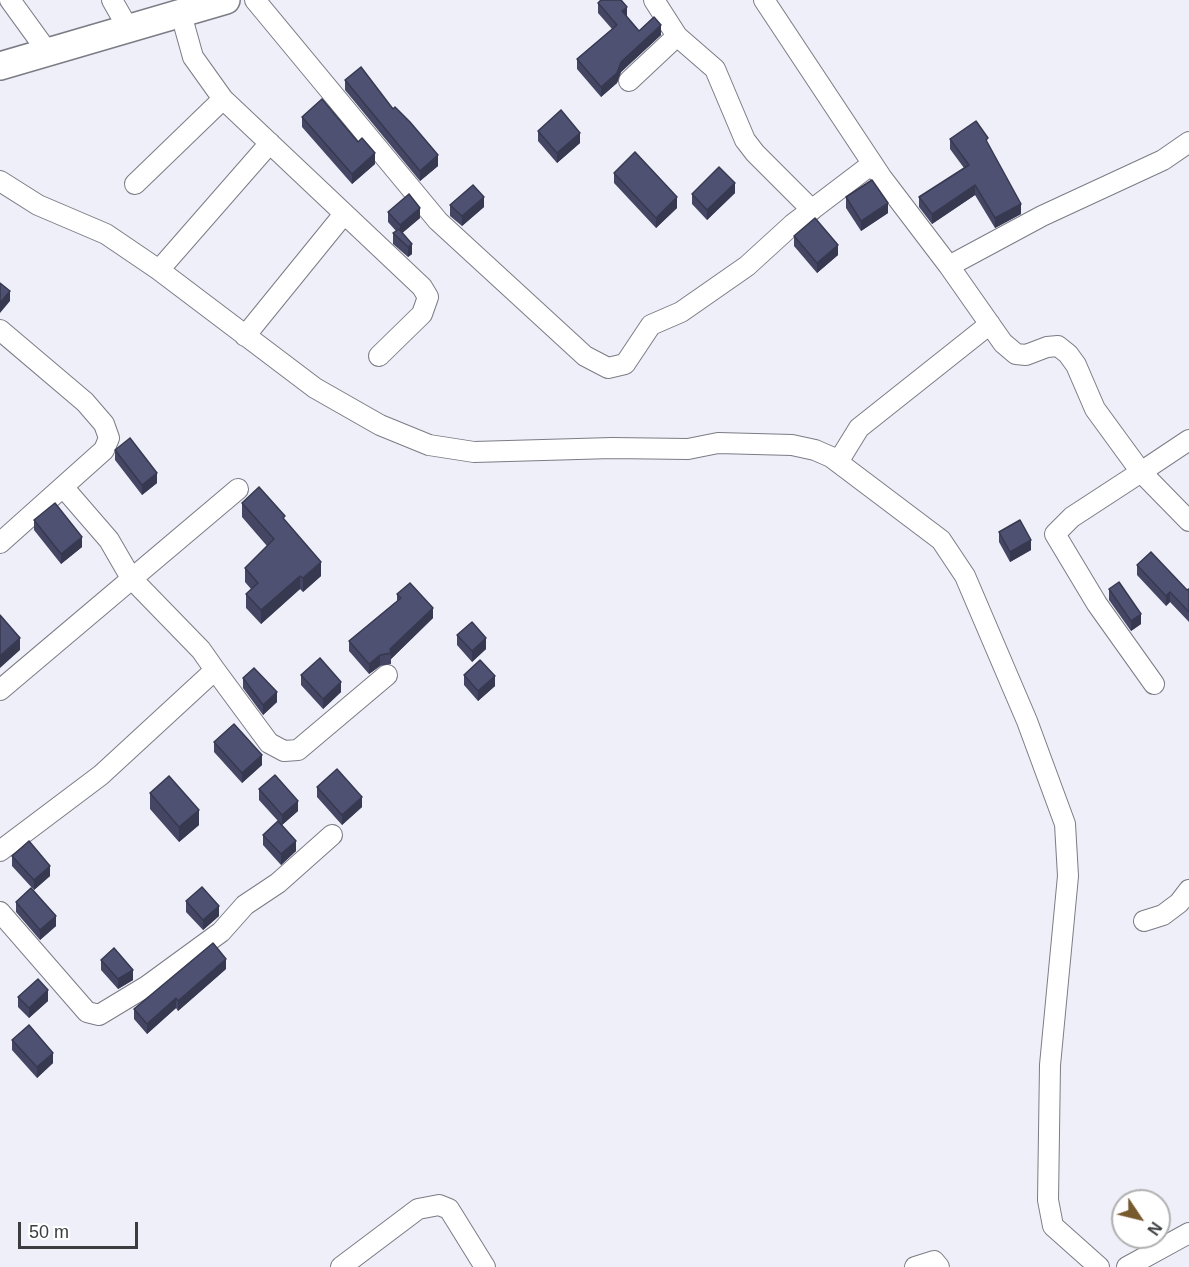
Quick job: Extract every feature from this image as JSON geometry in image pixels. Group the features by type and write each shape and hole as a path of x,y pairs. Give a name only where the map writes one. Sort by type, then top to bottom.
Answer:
{"main road":[{"path":"0,66 219,1"}],"street":[{"path":"10,0 47,51"},
{"path":"112,0 128,28"},
{"path":"255,0 438,221 598,365 608,368 625,364 651,325 681,312 747,266 812,210 872,164"},
{"path":"654,0 678,36 715,69 745,140 812,210"},
{"path":"764,0 872,164 949,266 1003,343 1016,354 1026,355 1047,347 1058,346 1068,354 1076,365 1095,409 1141,472 1189,521"},
{"path":"181,14 193,57 223,99 422,287 428,297 422,314 379,356"},
{"path":"628,81 678,36"},
{"path":"135,184 223,99"},
{"path":"949,266 1042,216 1163,160 1189,142"},
{"path":"159,270 270,143"},
{"path":"0,181 38,205 106,234 159,270 315,387 380,425 429,445 474,452 688,449 718,443 792,445 815,450 838,462 941,540 965,576 1027,721 1065,824 1068,876 1050,1065 1048,1200 1053,1226 1099,1267"},
{"path":"245,336 344,214"},
{"path":"838,462 859,428 990,324"},
{"path":"0,330 85,402 104,424 109,438 104,450 0,543"},
{"path":"1154,684 1097,604 1055,534 1071,517 1189,440"},
{"path":"64,488 109,540 131,578 201,650 269,744 284,751 298,750 387,675"},
{"path":"0,690 238,489"},
{"path":"0,851 101,775 215,670"},
{"path":"0,912 87,1012 99,1015 147,986 221,932 245,905 278,883 332,835"},
{"path":"1144,921 1163,915 1179,903 1189,890"},
{"path":"341,1267 418,1209 427,1205 439,1205 449,1209 485,1267"},
{"path":"1127,1267 1189,1233"},
{"path":"915,1267 934,1261 939,1267"}],"building":[{"path":"601,0 621,0 627,7 622,11 639,31 654,17 661,25 621,62 617,73 601,87 577,59 617,25 598,3"},
{"path":"361,67 393,109 395,107 410,122 438,155 420,171 345,80"},
{"path":"322,99 358,142 362,138 375,153 352,174 302,117"},
{"path":"561,110 580,133 557,153 538,131"},
{"path":"976,121 988,138 986,140 1021,204 995,218 975,185 932,214 919,197 969,165 950,139"},
{"path":"635,152 677,197 656,218 614,173"},
{"path":"719,167 735,183 707,210 692,194"},
{"path":"872,180 888,203 861,221 846,197"},
{"path":"473,185 484,197 462,216 450,205"},
{"path":"409,194 420,208 400,225 388,212"},
{"path":"815,218 838,245 817,263 794,236"},
{"path":"399,229 412,244 408,247 393,233"},
{"path":"0,283 10,291 0,303"},
{"path":"130,438 157,473 142,485 115,450"},
{"path":"259,487 321,562 303,578 300,576 261,610 246,594 258,583 245,568 274,539 242,503"},
{"path":"55,503 82,537 61,554 34,520"},
{"path":"1020,520 1031,540 1010,552 999,532"},
{"path":"1151,552 1187,590 1189,589 1189,612 1170,592 1166,596 1137,565"},
{"path":"1119,582 1141,614 1131,621 1109,589"},
{"path":"410,583 433,608 390,649 391,653 380,655 369,664 349,641 401,598 397,594"},
{"path":"0,615 20,638 0,656"},
{"path":"472,622 486,638 472,651 457,635"},
{"path":"320,658 341,682 323,699 301,675"},
{"path":"480,660 495,676 478,691 464,675"},
{"path":"254,668 277,692 263,705 243,678"},
{"path":"234,724 262,755 242,773 214,742"},
{"path":"337,769 362,797 342,815 317,787"},
{"path":"275,775 298,801 282,815 259,789"},
{"path":"169,776 199,810 179,827 150,793"},
{"path":"278,821 296,841 281,854 263,835"},
{"path":"29,841 50,866 34,880 12,856"},
{"path":"202,887 219,906 203,920 186,901"},
{"path":"31,888 56,916 40,930 16,902"},
{"path":"213,943 226,959 178,1001 176,998 147,1024 134,1009"},
{"path":"114,948 133,970 118,979 101,960"},
{"path":"38,979 48,990 29,1008 18,997"},
{"path":"29,1025 53,1053 37,1067 12,1040"}]}
